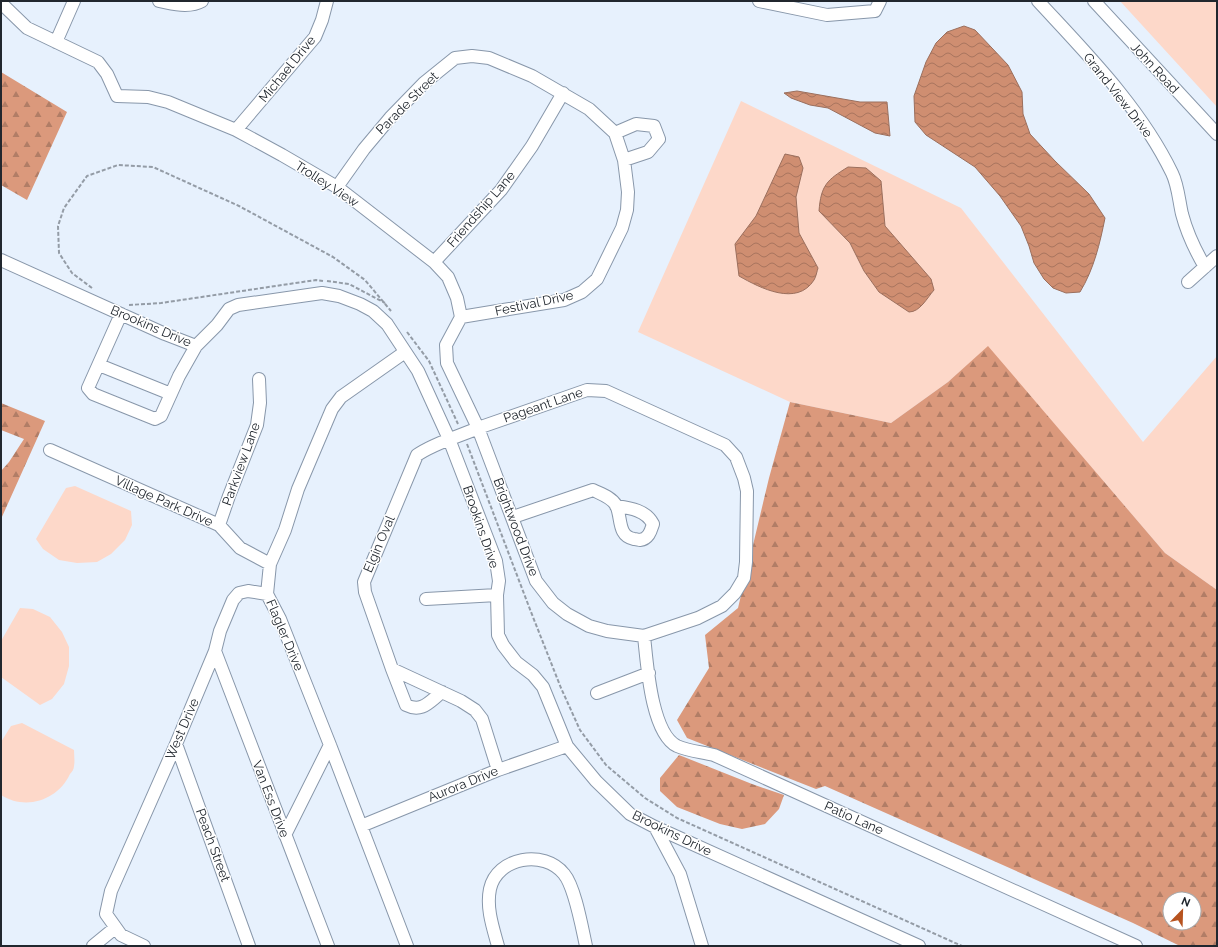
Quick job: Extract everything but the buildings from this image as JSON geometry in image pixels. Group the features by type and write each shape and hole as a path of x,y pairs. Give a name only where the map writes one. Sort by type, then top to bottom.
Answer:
{"street":[{"path":"1,3 27,28 56,42 74,1"},
{"path":"159,1 175,5 198,4 202,1"},
{"name":"Michael Drive","path":"236,130 315,37 322,20 327,1"},
{"path":"759,1 827,15 875,11 880,1"},
{"name":"Grand View Drive","path":"1038,1 1098,66 1146,126 1173,174 1183,216 1195,251 1205,267"},
{"name":"John Road","path":"1094,1 1217,134"},
{"name":"Trolley View","path":"56,42 98,62 107,74 117,96 148,97 168,102 236,130 337,187 434,262 448,277 457,298 461,317"},
{"name":"Parade Street","path":"337,187 364,149 390,118 424,83 455,58 472,56 489,58 532,76 563,93"},
{"path":"563,93 589,109 616,133 636,124 654,126 659,139 648,152 624,160"},
{"name":"Friendship Lane","path":"434,262 501,190 532,146 563,93"},
{"name":"Festival Drive","path":"461,317 564,300 582,292 597,280 622,228 626,210 628,192 624,160 616,133"},
{"path":"1188,282 1217,256"},
{"name":"Brookins Drive","path":"1,260 165,334 196,346 217,325 229,309 238,305 322,293 351,300 373,311 387,324 418,371 449,439 496,561 499,581 497,595 498,635 503,646 516,662 533,674 543,687 567,746 596,782 630,814 655,827 919,946"},
{"path":"120,314 88,388 92,394 155,419 161,416 196,346"},
{"path":"461,317 446,345 447,363 478,428"},
{"name":"Flagler Drive","path":"405,352 341,397 332,409 298,489 285,530 270,564 267,594 280,619 407,946"},
{"path":"98,365 171,394"},
{"name":"Parkview Lane","path":"219,525 257,425 260,403 259,379"},
{"name":"Pageant Lane","path":"449,439 587,390 606,391 725,446"},
{"name":"Brightwood Drive","path":"478,428 536,581 553,603 567,614 589,626 607,631 644,636 698,618 722,606 735,593 744,578 746,562 747,491 736,457 725,446"},
{"name":"Elgin Oval","path":"442,692 423,708 413,709 406,705 365,592 364,582 417,455 427,448 449,439"},
{"name":"Village Park Drive","path":"50,450 219,525 240,548 270,564"},
{"path":"513,517 593,490 608,496 616,506"},
{"name":"West Drive","path":"115,928 106,914 111,891 216,651 220,631 233,600 239,593 248,591 267,594"},
{"path":"426,599 497,595"},
{"name":"Patio Lane","path":"644,636 657,717 664,733 676,746 714,755 1136,946"},
{"name":"Van Ess Drive","path":"216,651 328,946"},
{"path":"392,669 461,701 475,710 482,719 498,770"},
{"path":"597,693 649,673"},
{"name":"Peach Street","path":"176,744 249,946"},
{"path":"285,835 330,745"},
{"name":"Aurora Drive","path":"361,826 498,770 567,746"},
{"path":"655,827 680,874 702,946"},
{"path":"498,946 490,916 490,889 496,874 510,865 523,860 538,859 553,864 563,872 570,882 586,946"},
{"path":"93,946 115,928 121,935 144,946"}],"path":[{"path":"96,291 72,273 59,253 58,226 64,208 87,176 118,165 154,167 239,206 333,257 365,280 394,315"},
{"path":"129,305 161,304 316,280 349,284 385,303"},
{"path":"407,332 429,361 459,426"}],"shaded area":[{"path":"1120,1 1217,1 1217,107"},
{"path":"741,101 961,208 1143,442 1217,356 1217,590 1165,553 988,347 948,382 891,423 790,402 638,332"},
{"path":"75,486 131,511 132,525 125,540 111,554 97,562 77,563 59,560 43,549 36,539 66,488"},
{"path":"20,608 33,609 50,617 62,632 69,647 69,666 64,684 52,699 40,705 1,677 1,641"},
{"path":"22,723 74,750 74,768 65,783 49,796 31,802 11,800 1,795 1,742 11,726"}],"green space":[{"path":"1,72 67,112 27,200 1,185"},
{"path":"988,346 1165,553 1217,590 1217,946 1180,946 1133,923 825,786 816,789 687,738 677,720 709,668 705,635 738,608 769,478 790,402 891,423 948,382"},
{"path":"1,403 45,421 1,519 1,471 9,462 24,439 1,430"},
{"path":"679,755 784,795 779,809 765,824 742,829 720,824 677,807 660,791 660,778"}],"water":[{"path":"964,26 975,30 1008,65 1022,92 1023,114 1030,134 1089,194 1105,218 1093,265 1080,292 1066,293 1053,288 1044,279 1034,263 1021,226 1000,196 975,167 926,135 915,122 914,96 926,62 936,43 947,32"},
{"path":"797,91 860,102 887,102 890,136 875,133 828,108 810,105 791,98 784,93"},
{"path":"785,154 799,157 803,168 796,197 799,233 818,268 815,279 807,288 788,294 767,290 739,276 735,244 756,216"},
{"path":"848,167 866,168 881,181 885,226 931,279 934,290 917,310 909,312 879,292 864,271 850,243 819,211 821,195 826,184"}]}
